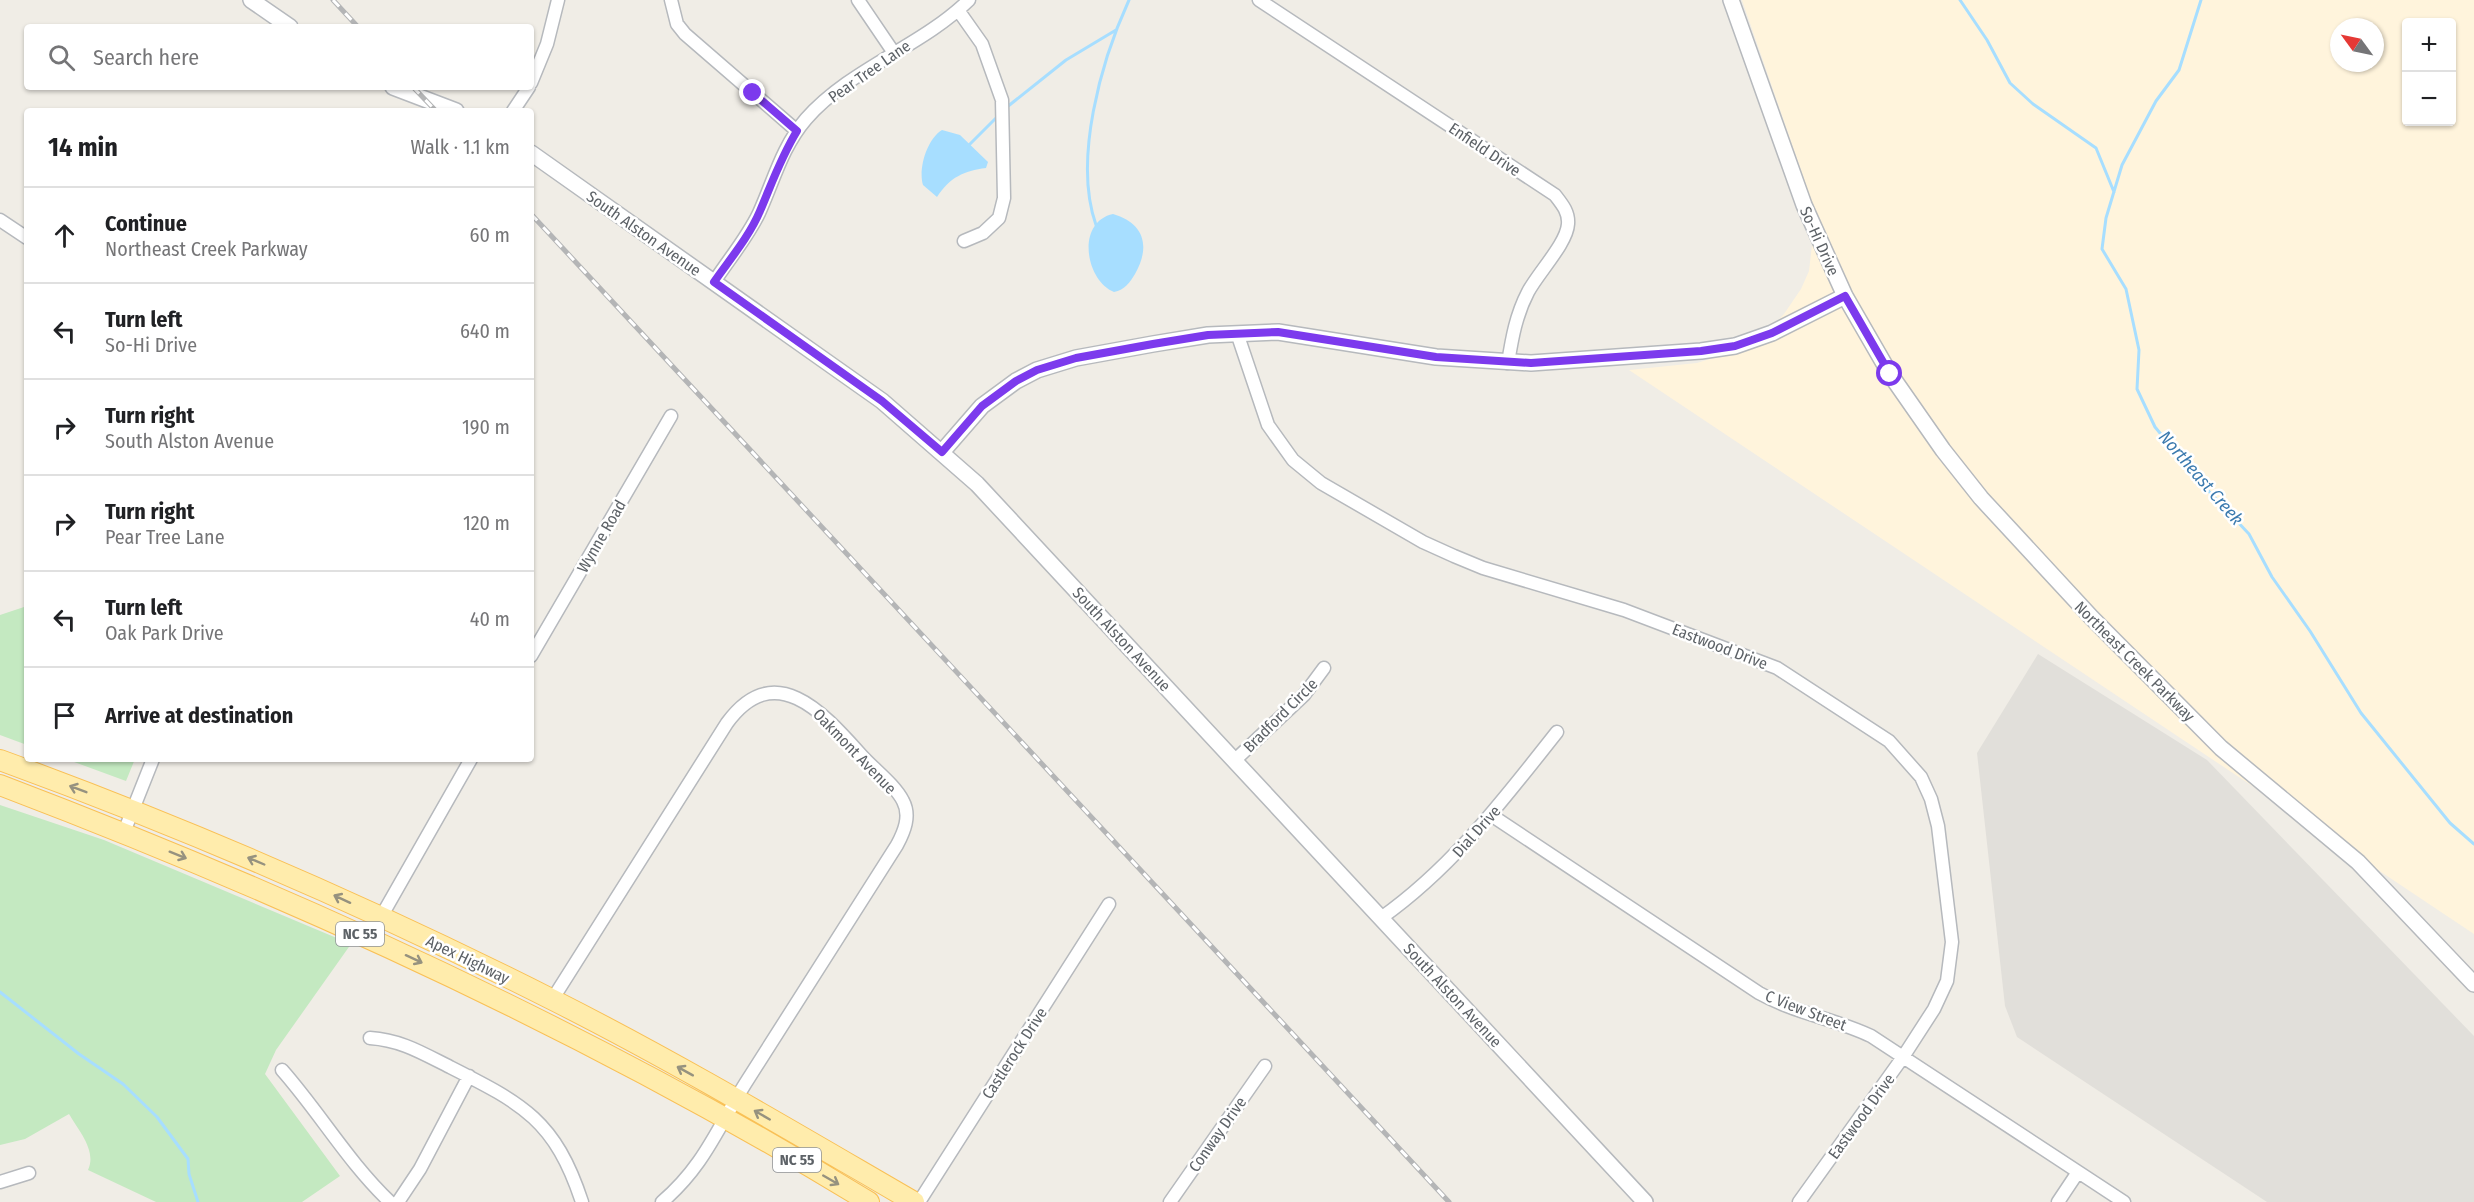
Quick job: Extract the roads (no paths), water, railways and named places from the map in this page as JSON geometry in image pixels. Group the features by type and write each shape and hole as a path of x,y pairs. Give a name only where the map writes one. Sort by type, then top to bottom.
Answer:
{"main road":[{"name":"Apex Highway","path":"0,760 252,859 381,917 552,1000 736,1100 914,1202"},
{"name":"Apex Highway","path":"0,785 124,832 293,903 436,970 537,1019 726,1119 868,1202"}],"street":[{"path":"250,0 286,24"},
{"path":"534,75 547,44 558,0"},
{"path":"671,0 676,24 685,34 797,131"},
{"path":"858,0 894,53"},
{"name":"Pear Tree Lane","path":"714,282 745,239 760,212 776,168 797,131 835,93 958,10 969,0"},
{"name":"Enfield Drive","path":"1259,0 1555,195 1562,204 1567,212 1567,229 1537,275 1521,308 1508,363"},
{"name":"So-Hi Drive","path":"942,452 982,406 1016,381 1037,370 1102,353 1237,333 1304,334 1436,357 1508,363 1701,351 1735,346 1772,333 1845,296 1804,205 1731,0"},
{"path":"958,10 982,44 1002,100 1004,149 1004,198 999,218 983,233 964,241"},
{"path":"401,90 448,108"},
{"path":"515,108 527,90"},
{"name":"South Alston Avenue","path":"534,155 882,401 985,492 1645,1202"},
{"path":"0,220 24,236"},
{"name":"Northeast Creek Parkway","path":"1845,296 1890,374 1936,440 1981,498 2065,590 2221,747 2358,862 2474,984"},
{"name":"Eastwood Drive","path":"1237,333 1268,425 1293,460 1321,483 1454,556 1483,568 1624,610 1763,661 1863,724 1901,752 1924,783 1935,813 1952,942 1947,981 1934,1009 1903,1057 1799,1202"},
{"name":"Wynne Road","path":"534,651 671,416"},
{"name":"Bradford Circle","path":"1235,760 1304,695 1324,668"},
{"name":"Oakmont Avenue","path":"552,1000 734,713 745,703 760,695 784,694 798,697 829,720 903,801 906,822 897,845 685,1182 662,1202"},
{"name":"Dial Drive","path":"1381,918 1439,871 1491,815 1557,732"},
{"path":"124,832 152,762"},
{"path":"381,917 469,762"},
{"name":"C View Street","path":"1491,815 1760,993 1788,1007 1855,1029 1903,1057 2124,1202"},
{"name":"Castlerock Drive","path":"919,1202 1109,904"},
{"path":"370,1038 394,1040 510,1098 531,1113 564,1154 582,1202"},
{"name":"Conway Drive","path":"1170,1202 1265,1066"},
{"path":"282,1070 307,1098 337,1144 366,1179 390,1202"},
{"path":"398,1202 420,1169 468,1076"},
{"path":"2058,1202 2078,1172"},
{"path":"0,1182 29,1173"}],"water":[{"path":"942,130 960,135 988,162 986,168 964,173 952,180 937,197 923,185 922,171 928,147"},
{"path":"1113,214 1132,223 1142,237 1143,245 1143,254 1135,274 1124,288 1114,292 1104,286 1096,276 1089,252 1089,239 1093,228 1101,219"}],"waterway":[{"path":"1096,225 1090,199 1088,171 1093,111 1109,52 1129,0"},
{"path":"1960,0 1987,40 2010,83 2033,104 2096,148 2114,192"},
{"name":"Northeast Creek","path":"2201,0 2179,70 2156,101 2122,165 2106,218 2102,249 2126,289 2139,350 2137,389 2155,427 2202,484 2249,534 2272,577 2310,631 2361,713 2450,823 2474,844"},
{"path":"1007,107 1066,60 1116,30"},
{"path":"969,145 998,116"},
{"path":"0,992 79,1054 123,1084 157,1117 188,1159 189,1174 198,1202"}],"railway":[{"path":"333,0 355,24"},
{"path":"416,90 433,108"},
{"path":"534,217 1449,1202"}]}
